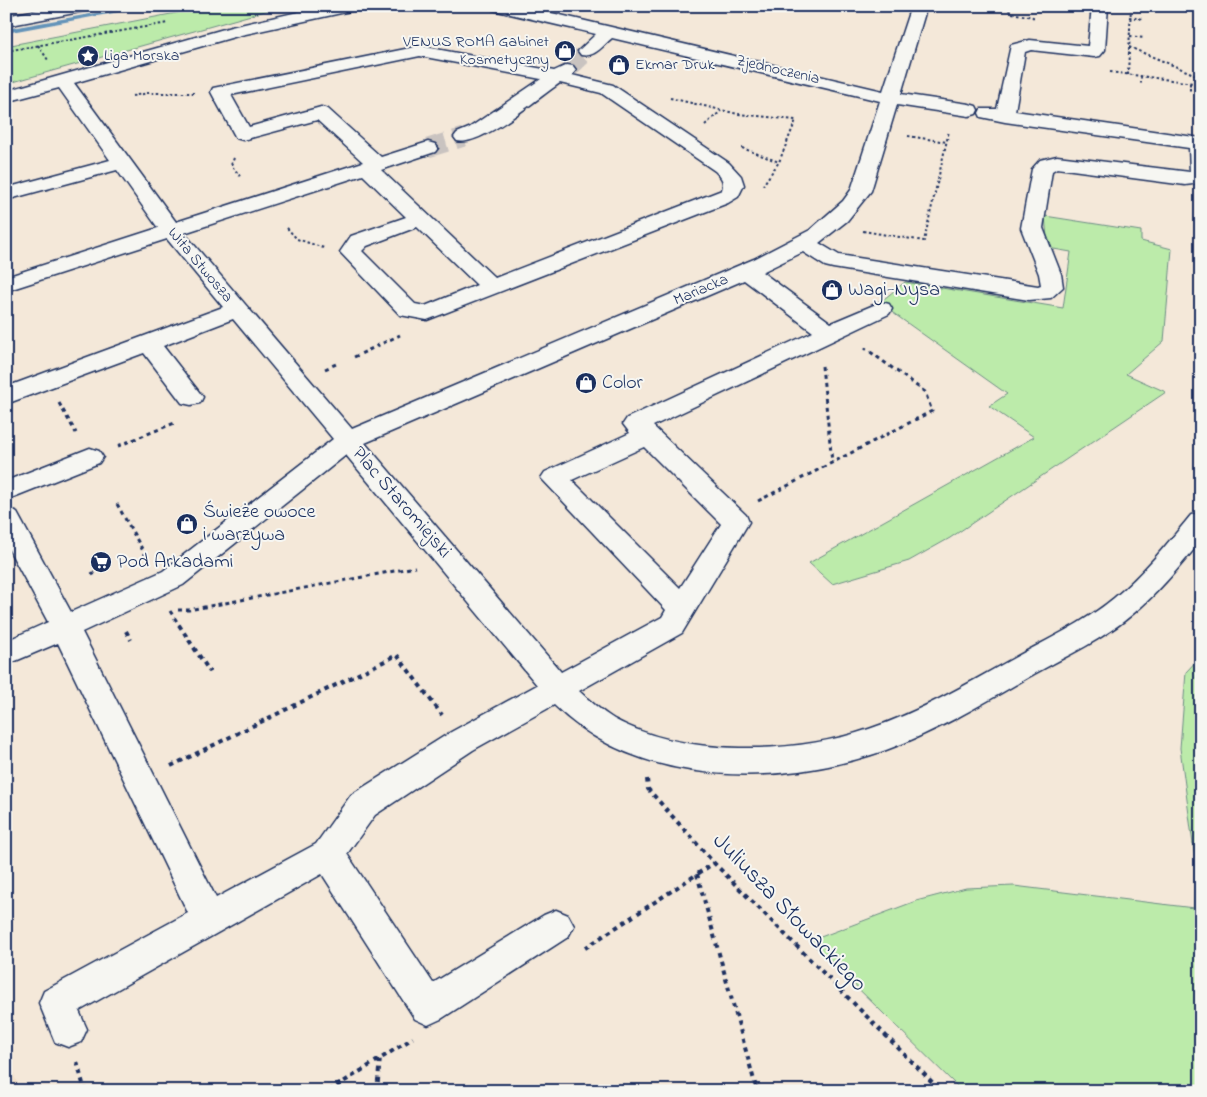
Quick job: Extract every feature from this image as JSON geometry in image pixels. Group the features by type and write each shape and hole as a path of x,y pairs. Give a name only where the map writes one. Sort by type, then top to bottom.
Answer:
{"street":[{"path":"6,22 85,6"},
{"path":"6,97 237,31 349,6"},
{"name":"Zjednoczenia","path":"499,6 891,98 1200,144"},
{"name":"Mariacka","path":"347,441 747,271 804,244 830,226 845,214 861,191 919,6"},
{"path":"979,112 1017,49 1030,45 1094,52 1096,50 1100,6"},
{"path":"587,51 609,31"},
{"path":"420,219 359,241 351,252 408,310 427,313 721,198 731,192 734,185 732,176 722,166 607,89 563,73 420,50 220,92 243,134 321,113 420,219 492,287"},
{"path":"464,137 476,132 563,73"},
{"name":"Wita Stwosza","path":"63,81 171,231 347,441"},
{"path":"804,244 833,261 1029,294 1043,293 1052,287 1050,274 1032,228 1042,169 1047,164 1057,162 1195,178 1200,174 1200,144"},
{"path":"6,284 428,148"},
{"path":"6,194 121,163"},
{"path":"747,271 829,333"},
{"path":"68,1029 57,1003 328,854 363,805 462,741 672,625 736,522 636,424 881,309"},
{"path":"6,396 237,310"},
{"path":"149,343 191,397"},
{"path":"647,435 554,478 682,608"},
{"name":"Plac Staromiejski","path":"6,654 173,578 347,441 558,689 579,710 604,728 640,744 688,756 738,762 802,758 874,740 970,698 1112,615 1144,586 1201,522"},
{"path":"6,491 90,457"},
{"path":"6,518 142,781 209,919"},
{"path":"328,854 428,1007 556,926"}],"path":[{"path":"1005,6 1012,13 1033,17"},
{"path":"1128,74 1131,6"},
{"path":"6,51 171,22"},
{"path":"1129,46 1201,77"},
{"path":"1102,71 1201,84"},
{"path":"1141,76 1141,86"},
{"path":"1190,83 1190,93"},
{"path":"132,96 148,93 220,92"},
{"path":"664,98 738,114 796,120 779,162 764,184 755,193 734,185"},
{"path":"830,226 924,241 947,142 979,112"},
{"path":"881,132 947,142"},
{"path":"287,228 297,239 336,253 351,252"},
{"path":"354,357 380,346 421,323 427,313"},
{"path":"829,333 832,462"},
{"path":"736,522 756,502 932,411 925,392 829,333"},
{"path":"47,381 90,457 203,412 191,397"},
{"path":"117,504 146,556"},
{"path":"210,672 170,610 189,610 449,559"},
{"path":"92,572 96,579"},
{"path":"126,630 131,640"},
{"path":"142,781 397,655 462,741"},
{"name":"Juliusza Słowackiego","path":"640,744 648,789 714,863 941,1091"},
{"path":"556,926 580,951 714,863"},
{"path":"697,874 757,1091"},
{"path":"329,1091 417,1035 428,1007"},
{"path":"376,1091 380,1058"}],"shaded area":[{"path":"6,1054 20,1091 6,1091"}],"green space":[{"path":"212,6 283,6 6,84 6,46"},
{"path":"1045,216 1141,231 1141,241 1172,249 1164,341 1126,374 1166,392 950,538 909,561 832,584 809,563 1034,437 989,406 1007,394 879,303 905,282 1063,308 1071,252 1048,248"},
{"path":"1201,656 1201,1091 962,1091 810,941 916,901 966,888 1014,886 1194,908 1195,859 1180,748 1186,672"}],"waterway":[{"path":"6,31 148,6"}],"tunnel":[{"path":"568,69 587,51"},
{"path":"428,148 464,137"}],"place":[{"name":"VENUS ROMA Gabinet Kosmetyczny","path":"565,51"},
{"name":"Liga Morska","path":"88,56"},
{"name":"Ekmar Druk","path":"619,65"},
{"name":"Wagi-Nysa","path":"832,290"},
{"name":"Color","path":"586,383"},
{"name":"Świeże owoce i warzywa","path":"187,524"},
{"name":"Pod Arkadami","path":"101,562"}]}
